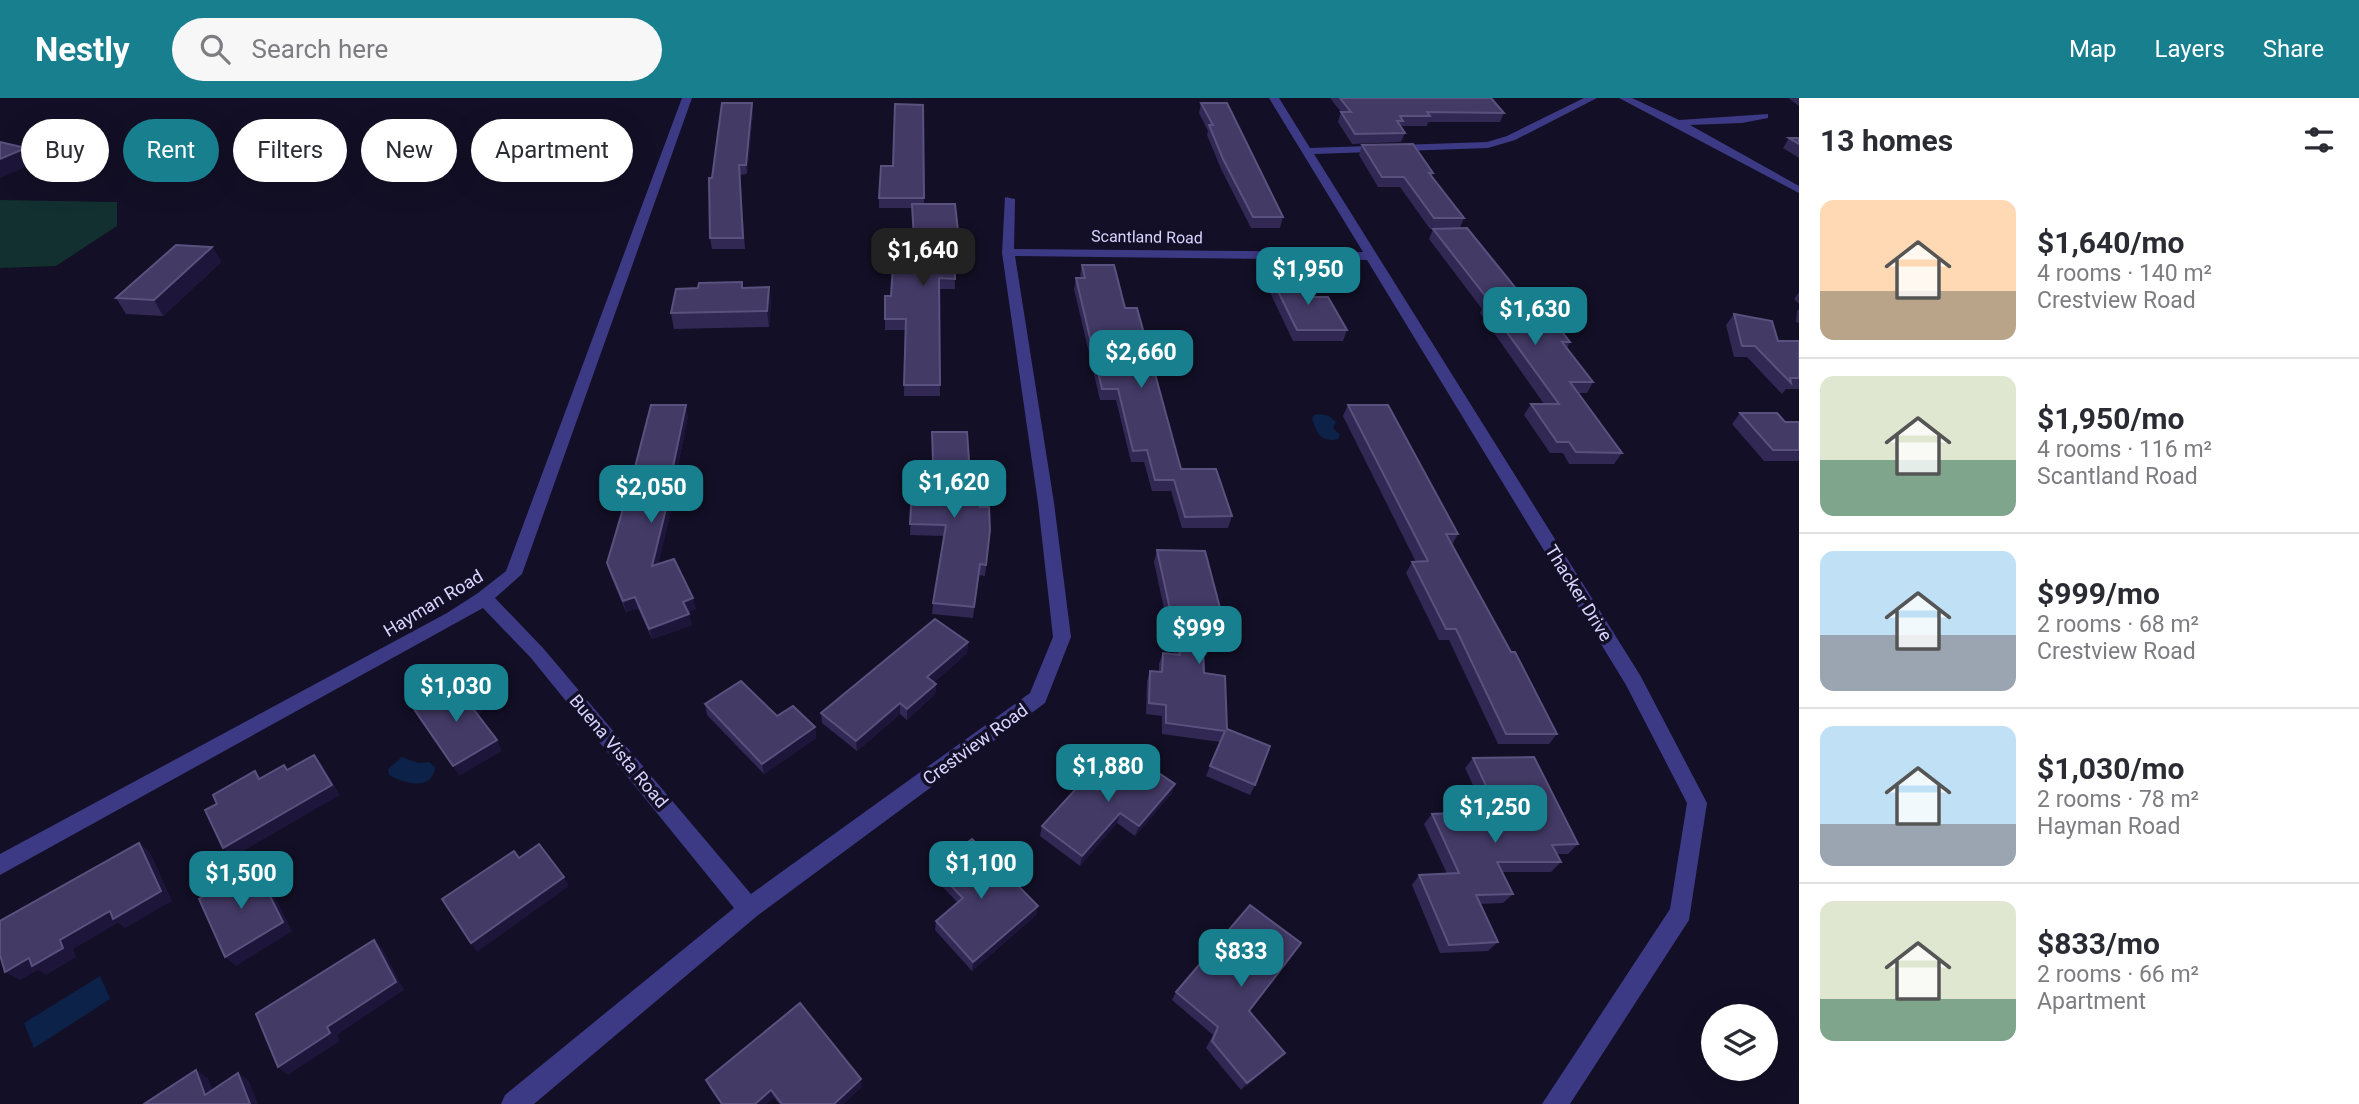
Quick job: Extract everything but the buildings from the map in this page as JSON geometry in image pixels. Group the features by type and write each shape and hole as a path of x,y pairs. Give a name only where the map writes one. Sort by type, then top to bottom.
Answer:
{"street":[{"name":"Hayman Road","path":"0,865 441,625 484,598 513,574 687,98"},
{"name":"Thacker Drive","path":"1275,98 1633,680 1697,803 1681,912 1555,1104"},
{"path":"1306,151 1488,145 1511,138 1592,98"},
{"path":"1624,98 1678,123 1799,190"},
{"path":"1678,123 1742,120 1765,116"},
{"name":"Crestview Road","path":"514,1104 749,909 1038,698 1062,637 1046,503 1008,253 1009,199"},
{"name":"Scantland Road","path":"1008,253 1047,251 1370,256"},
{"name":"Buena Vista Road","path":"484,598 537,653 749,909"}],"green space":[{"path":"0,200 117,202 117,226 56,266 0,268"}],"water":[{"path":"1314,415 1329,416 1336,422 1333,428 1340,435 1338,439 1327,440 1318,433 1312,419"},
{"path":"402,757 418,763 429,762 435,767 433,775 423,783 409,783 389,775 388,769"},
{"path":"100,976 110,999 34,1048 24,1023"}]}
